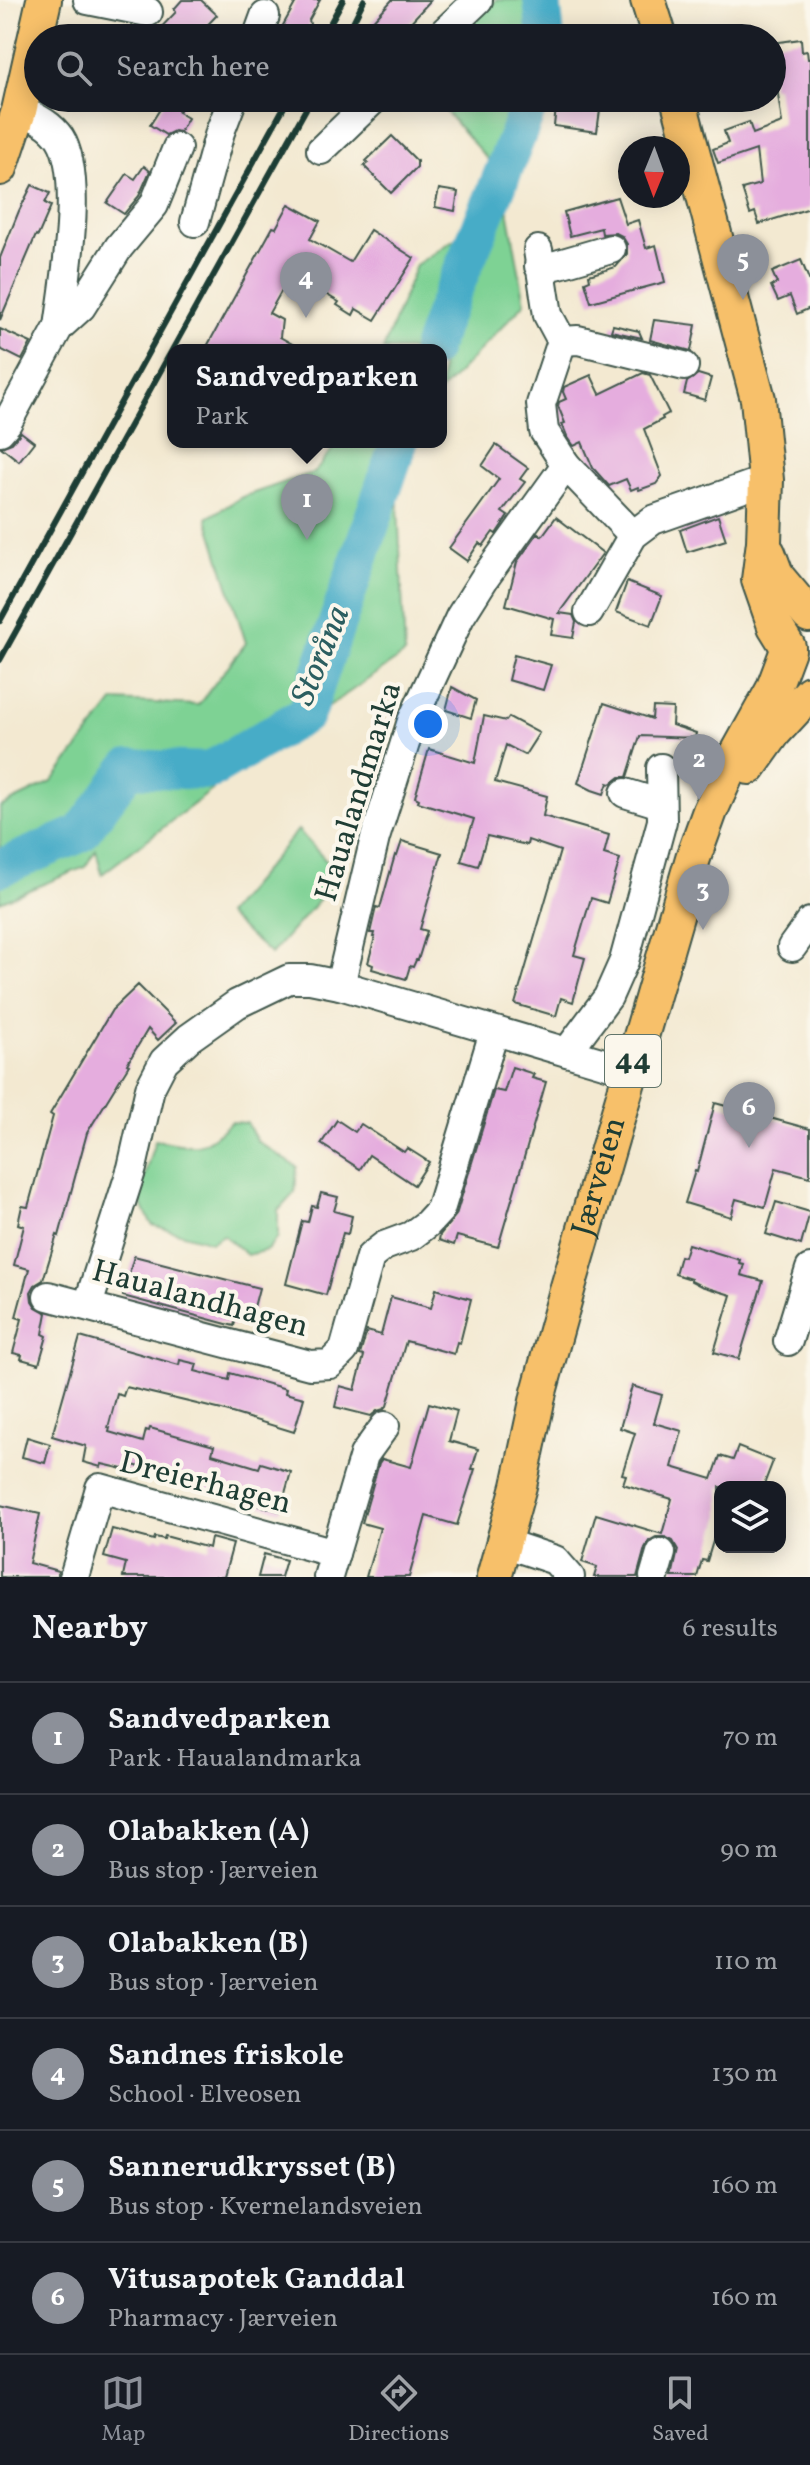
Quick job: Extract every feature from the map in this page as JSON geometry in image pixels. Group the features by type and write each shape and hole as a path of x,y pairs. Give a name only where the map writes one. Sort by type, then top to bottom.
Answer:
{"main road":[{"path":"39,24 44,0"},
{"path":"648,0 656,24"},
{"path":"0,168 24,89"},
{"path":"682,112 758,399 766,480 759,580 792,662 810,676"},
{"path":"764,542 777,577 810,615"},
{"name":"44","path":"788,649 790,634 798,623 810,615"},
{"name":"Jærveien","path":"494,1577 519,1486 539,1392 693,858 729,769 773,690 788,649"},
{"name":"Jærveien","path":"519,1486 552,1394 709,864 738,787 752,763 774,732 810,693"}],"street":[{"path":"88,0 148,12"},
{"path":"453,24 478,0"},
{"path":"19,111 39,118 60,138 69,166 72,224 59,327"},
{"path":"195,222 228,112"},
{"path":"321,150 360,112"},
{"path":"0,431 59,327 81,307 119,247 154,205 177,148"},
{"path":"611,249 556,265 538,258 548,315 562,341 541,404 544,431 566,465 633,535"},
{"path":"562,341 578,340 684,366"},
{"name":"Haualandmarka","path":"340,985 375,838 412,721 460,617 566,465"},
{"path":"589,612 633,535 653,520 766,480"},
{"path":"567,1052 608,997 624,961 662,821 661,768"},
{"path":"625,793 661,804"},
{"path":"792,947 810,922"},
{"path":"88,1305 132,1168 150,1088 164,1061 189,1038 237,1004 289,979 310,979 340,985 631,1071"},
{"name":"Haualandhagen","path":"48,1296 310,1365 330,1364 344,1350 370,1257 384,1246 411,1236 440,1210 494,1032"},
{"path":"788,1341 810,1269"},
{"name":"Dreierhagen","path":"74,1577 100,1488 331,1565 364,1455 385,1426"},
{"path":"504,1543 555,1560 570,1577"}],"green space":[{"path":"496,0 541,0 540,24 471,24"},
{"path":"446,112 515,112 488,160"},
{"path":"507,204 525,303 447,385 447,344 385,344 416,265"},
{"path":"333,448 395,448 405,654 266,749 102,874 96,850 85,867 0,902 0,807 52,782 114,701 198,705 246,643 207,518 242,497 315,472"},
{"path":"298,830 340,876 271,954 226,915"},
{"path":"231,1122 247,1123 257,1141 297,1167 295,1192 278,1211 278,1237 267,1250 247,1255 223,1235 211,1242 152,1225 138,1197 155,1140 196,1145 211,1139"}],"building":[{"path":"182,0 201,0 217,15 208,24 164,24 176,12 174,9"},
{"path":"297,0 320,0 309,20 310,24 284,24"},
{"path":"392,0 431,0 409,24 370,24"},
{"path":"801,39 802,52 807,51 810,59 810,208 759,224 755,212 750,214 742,189 760,184 756,150 718,163 713,149 728,143 724,131 749,122 753,134 782,123 780,112 786,112 786,41"},
{"path":"158,112 178,112 188,118 180,132 166,135 150,125"},
{"path":"556,112 600,112 597,132 554,126"},
{"path":"392,136 417,161 417,167 391,193 364,166"},
{"path":"144,166 150,171 139,196 124,214 107,203 127,174 135,179"},
{"path":"32,185 50,193 45,203 51,206 0,320 0,258"},
{"path":"439,189 458,192 455,211 435,207"},
{"path":"617,197 618,208 626,224 638,220 646,248 656,245 665,282 591,302 585,282 590,280 589,275 616,267 627,254 627,244 616,233 602,234 601,228 570,236 564,212"},
{"path":"289,204 320,221 310,239 350,262 370,230 414,258 375,320 356,309 353,315 337,305 339,302 291,274 269,313 282,320 280,337 292,344 208,344 273,227 276,228"},
{"path":"801,260 810,282 810,308 797,314 790,296 778,301 771,286 777,283 772,272"},
{"path":"654,320 696,325 691,351 650,340"},
{"path":"613,325 639,331 642,338 611,331"},
{"path":"0,329 31,343 22,360 0,349"},
{"path":"643,373 650,375 669,413 644,429 662,476 656,484 639,490 638,487 631,490 626,479 609,486 593,468 582,442 574,446 567,436 559,402 566,399 564,387 591,375 600,394"},
{"path":"698,374 711,378 705,400 684,394 687,382"},
{"path":"21,432 34,442 19,461 1,447 12,443"},
{"path":"496,445 528,468 520,479 525,482 502,512 508,516 496,534 493,532 483,546 479,543 467,561 449,548 499,479 482,466"},
{"path":"718,516 726,540 687,552 680,530"},
{"path":"556,517 603,553 559,613 573,615 576,622 573,638 551,635 554,619 506,605 517,562 538,533 542,536"},
{"path":"627,582 662,596 651,625 616,612"},
{"path":"514,655 551,665 543,690 508,680"},
{"path":"452,687 476,700 471,718 446,710"},
{"path":"604,703 652,719 653,707 673,708 672,725 696,733 695,738 640,736 627,777 608,783 604,794 592,790 578,783"},
{"path":"484,716 506,721 509,717 539,733 525,755 506,745 495,782 547,796 543,816 609,835 604,854 620,859 607,903 591,898 574,955 585,958 573,1002 561,998 556,1016 515,1004 560,851 528,840 527,845 487,836 478,866 461,861 474,819 418,802 419,799 415,797 429,749 475,763"},
{"path":"402,841 442,853 420,929 427,931 418,960 413,967 410,966 406,979 372,969 373,965 368,963 375,937 374,933 370,933 376,907 380,908"},
{"path":"138,985 176,1023 158,1040 148,1029 87,1133 59,1236 43,1280 31,1292 36,1307 47,1313 43,1334 47,1336 39,1364 21,1359 22,1355 13,1353 22,1319 16,1317 29,1269 14,1265 24,1226 18,1224 22,1206 28,1207 53,1116 50,1114 112,1010"},
{"path":"512,1067 534,1074 532,1078 546,1082 498,1247 457,1236 454,1245 439,1240 456,1215 494,1090 504,1092"},
{"path":"715,1103 810,1129 810,1177 776,1168 765,1207 736,1199 731,1217 685,1203 697,1172"},
{"path":"337,1120 355,1132 361,1124 404,1152 407,1148 429,1162 414,1185 369,1155 360,1169 321,1144"},
{"path":"321,1193 338,1197 334,1211 352,1216 348,1234 343,1233 326,1295 286,1284 302,1221 308,1222 312,1206 317,1207"},
{"path":"776,1202 810,1212 801,1245 766,1234"},
{"path":"688,1244 740,1260 739,1263 744,1264 741,1275 763,1281 739,1359 714,1352 731,1295 675,1274 680,1256 684,1257"},
{"path":"134,1256 259,1288 253,1311 239,1307 234,1326 123,1296"},
{"path":"436,1289 471,1299 460,1343 457,1342 454,1354 406,1341 384,1409 371,1416 335,1407 340,1386 355,1390 367,1331 381,1335 391,1297 431,1308"},
{"path":"80,1337 179,1365 180,1360 197,1364 195,1371 229,1380 230,1373 286,1389 285,1393 304,1398 294,1432 222,1410 126,1387 123,1396 117,1394 108,1428 109,1432 143,1442 146,1430 150,1428 214,1446 212,1454 259,1468 261,1463 291,1472 280,1511 190,1487 191,1483 181,1481 182,1477 149,1467 133,1465 132,1471 83,1462 86,1446 52,1436"},
{"path":"632,1386 662,1395 654,1423 682,1431 672,1467 712,1479 720,1456 733,1460 738,1447 773,1461 765,1481 714,1481 714,1538 707,1561 702,1560 697,1577 672,1577 678,1550 673,1541 665,1537 649,1541 637,1577 594,1577 597,1567 582,1562 596,1514 662,1534 672,1499 623,1484 626,1475 622,1474 635,1433 620,1428"},
{"path":"429,1403 457,1411 449,1441 478,1449 472,1469 475,1469 457,1525 426,1516 409,1577 366,1577 380,1528 362,1523 379,1463 382,1459 411,1467"},
{"path":"27,1437 50,1444 45,1463 22,1457"},
{"path":"0,1505 40,1514 29,1563 58,1571 57,1577 0,1577"},
{"path":"112,1529 154,1540 155,1537 164,1539 165,1536 209,1548 211,1538 233,1544 224,1577 123,1577 126,1563 104,1557"},
{"path":"264,1554 286,1560 281,1577 258,1577"}],"waterway":[{"name":"Storåna","path":"542,0 545,24"},
{"name":"Storåna","path":"433,344 527,112"},
{"name":"Storåna","path":"0,868 80,834 129,768 209,771 306,714 397,448"}],"railway":[{"path":"330,24 343,0"},
{"path":"352,24 364,0"},
{"path":"0,621 281,112"},
{"path":"175,344 304,112"},
{"path":"0,660 167,359"}],"place":[{"name":"Sannerudkrysset (B)","path":"743,300"},
{"name":"Sandnes friskole","path":"306,318"},
{"name":"Sandvedparken","path":"307,540"},
{"name":"Olabakken (A)","path":"699,800"},
{"name":"Olabakken (B)","path":"703,930"},
{"name":"Vitusapotek Ganddal","path":"749,1148"}]}
